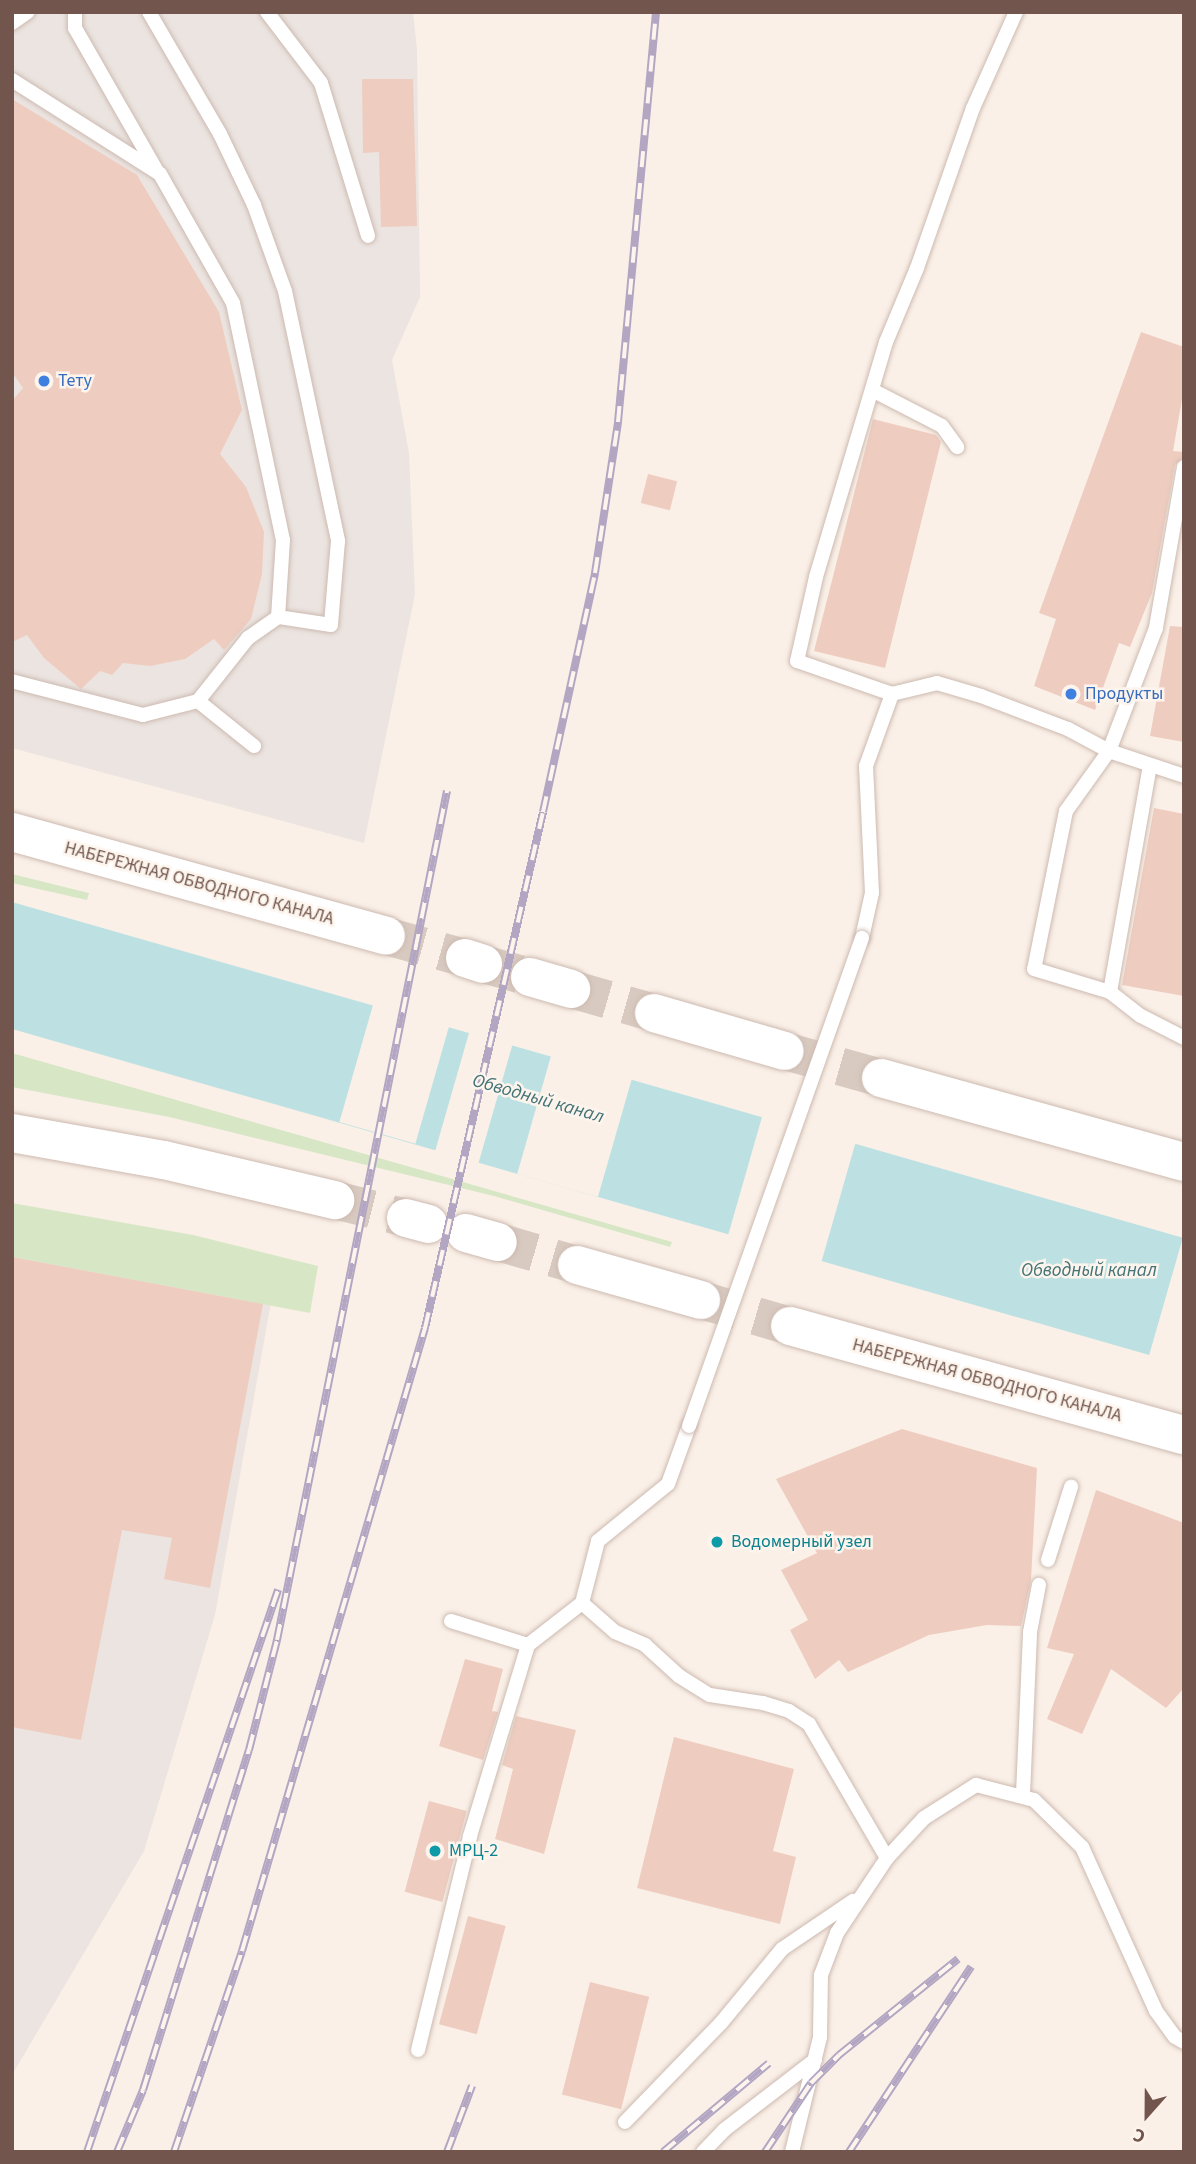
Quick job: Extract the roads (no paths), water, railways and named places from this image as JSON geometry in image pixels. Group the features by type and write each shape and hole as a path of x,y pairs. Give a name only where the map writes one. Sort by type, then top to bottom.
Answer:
{"main road":[{"name":"НАБЕРЕЖНАЯ ОБВОДНОГО КАНАЛА","path":"12,832 386,936"},
{"path":"530,977 571,989"},
{"path":"654,1013 785,1051"},
{"path":"881,1079 1184,1162"},
{"path":"12,1133 164,1160 335,1200"},
{"path":"577,1265 701,1300"},
{"name":"НАБЕРЕЖНАЯ ОБВОДНОГО КАНАЛА","path":"790,1326 1184,1435"}],"lane":[{"path":"12,23 28,12"},
{"path":"75,12 75,28 233,303 283,540 278,617"},
{"path":"12,681 143,715 198,701 248,638 278,617 331,625 338,541 285,291 259,217 220,134 149,12"},
{"path":"267,12 321,83 368,236"},
{"path":"1016,12 973,108 917,268 886,342 874,391 862,415 797,661 892,694 937,683 1011,705 1109,751 1184,776"},
{"path":"12,80 160,174"},
{"path":"874,391 942,426 957,447"},
{"path":"1184,467 1156,628 1109,751 1066,811 1034,969 1110,992 1141,1016 1184,1038"},
{"path":"418,2050 470,1836 528,1645 582,1602 598,1541 668,1484 862,938 872,893 866,766 892,694"},
{"path":"198,701 254,746"},
{"path":"1110,992 1150,766"},
{"path":"1048,1560 1071,1487"},
{"path":"1023,1794 1030,1632 1039,1585"},
{"path":"582,1602 615,1632 645,1644 679,1676 710,1695 776,1707 810,1724 887,1858"},
{"path":"451,1621 528,1645"},
{"path":"792,2152 815,2060 821,1975 857,1898 887,1858 924,1818 976,1785 1023,1794 1058,1819 1082,1847 1150,2000 1175,2037 1184,2042"},
{"path":"625,2122 721,2023 782,1949 857,1898"},
{"path":"703,2152 724,2130 815,2060"}],"water":[{"name":"Обводный канал","path":"12,902 1183,1238 1149,1355 12,1029"}],"tunnel":[{"path":"386,936 465,958"},
{"path":"483,964 530,977"},
{"path":"571,989 654,1013"},
{"path":"785,1051 881,1078"},
{"path":"335,1200 406,1218"},
{"path":"498,1242 577,1265"},
{"path":"701,1300 790,1326"}],"railway":[{"path":"174,2152 242,1951 425,1328 543,812 595,573 618,422 656,12"},
{"path":"117,2152 143,2090 249,1750 277,1640 447,791"},
{"path":"87,2152 278,1590"},
{"path":"765,2152 811,2083 839,2055 958,1959"},
{"path":"849,2152 971,1967"},
{"path":"663,2152 769,2063"},
{"path":"447,2152 472,2086"}],"place":[{"name":"Тету","path":"44,381"},
{"name":"Продукты","path":"1071,694"},
{"name":"Водомерный узел","path":"717,1542"},
{"name":"МРЦ-2","path":"435,1851"}]}
